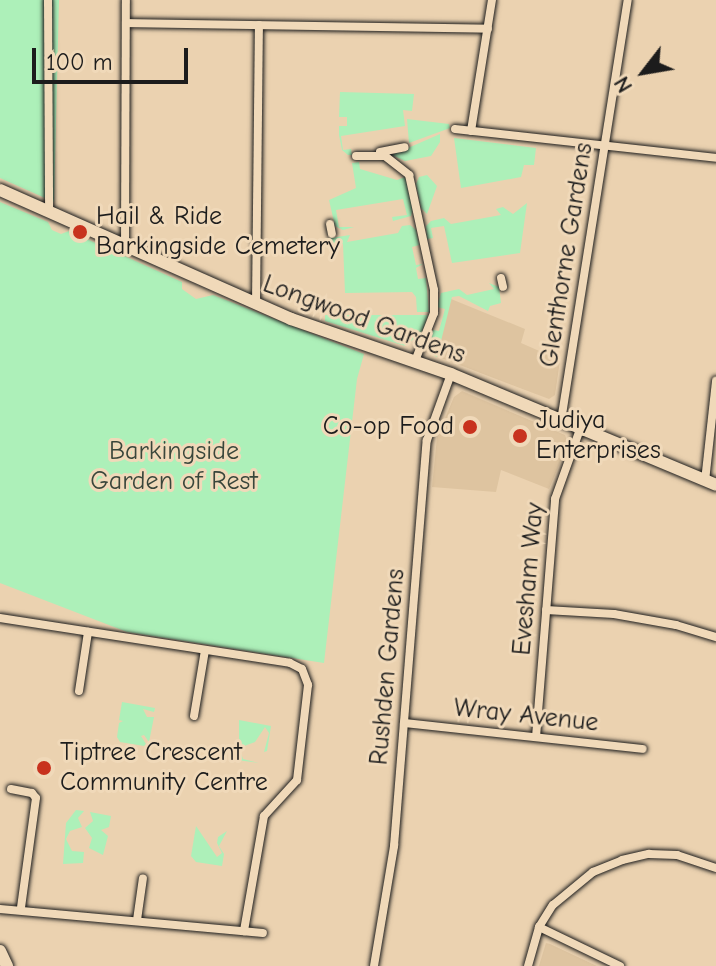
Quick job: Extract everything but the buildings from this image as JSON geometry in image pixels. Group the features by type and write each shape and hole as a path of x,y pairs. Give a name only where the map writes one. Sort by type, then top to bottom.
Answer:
{"street":[{"path":"48,0 49,212"},
{"path":"125,246 126,0"},
{"path":"471,131 492,0"},
{"name":"Glenthorne Gardens","path":"561,421 628,0"},
{"path":"126,23 488,29"},
{"path":"256,304 259,25"},
{"path":"455,129 716,158"},
{"path":"356,156 405,147"},
{"path":"371,154 398,163 409,175 420,219 434,302 428,333 415,361"},
{"name":"Longwood Gardens","path":"0,190 256,304 451,374 711,483"},
{"path":"330,224 332,234"},
{"name":"Rushden Gardens","path":"374,966 394,846 427,440 451,374"},
{"path":"711,483 716,381"},
{"name":"Evesham Way","path":"536,737 555,499 580,429"},
{"path":"546,610 614,614 676,625 716,637"},
{"path":"0,618 290,663 302,669 308,685 297,780 264,816 244,931"},
{"path":"79,691 88,632"},
{"path":"194,716 205,650"},
{"name":"Wray Avenue","path":"404,723 643,749"},
{"path":"11,789 32,793 36,798 21,908"},
{"path":"528,966 539,927 553,905 573,885 622,860 649,854 677,855 716,868"},
{"path":"137,920 143,878"},
{"path":"0,909 21,908 263,933"},
{"path":"539,927 620,966"},
{"path":"0,951 7,966"}],"shaded area":[{"path":"451,299 525,329 521,343 560,360 555,395 549,399 436,356"},
{"path":"462,391 565,435 568,444 549,489 501,470 496,492 432,487 437,437 454,397"},
{"path":"546,943 550,944 597,966 539,966"}],"green space":[{"path":"0,0 59,0 54,202 0,178"},
{"path":"340,92 414,94 412,111 403,110 405,126 341,136 343,150 351,149 352,155 348,155 342,150 339,135 339,126 347,126 347,117 339,117"},
{"path":"407,119 449,124 450,128 409,143"},
{"path":"440,134 440,142 431,156 405,161 392,155"},
{"path":"454,138 536,148 534,165 524,165 521,177 461,188"},
{"path":"359,162 360,169 397,180 405,177 413,209 411,216 393,221 392,217 407,215 403,199 336,210 339,227 354,227 343,230 335,226 329,200 356,188 352,163"},
{"path":"427,175 437,186 427,214 421,208 416,184 419,177"},
{"name":"Barkingside Garden of Rest","path":"0,202 48,222 52,230 61,234 69,231 182,282 182,289 196,299 213,295 364,354 357,379 324,663 127,632 0,583"},
{"path":"527,203 520,253 452,263 444,226 431,228 433,238 427,239 426,226 431,221 444,218 451,224 501,215 496,209 503,207 513,214"},
{"path":"410,225 416,230 419,245 412,247 416,265 423,264 416,268 418,279 426,278 429,312 417,312 416,297 412,292 345,293 343,244 324,245 324,239 350,235 347,242 398,233 402,226"},
{"path":"489,283 499,287 501,303 490,306 488,311 459,296 452,297 437,357 431,354 428,341 433,330 439,331 445,309 437,307 441,293 459,289 467,295 494,289"},
{"path":"325,315 428,315 420,339 414,339 405,346 325,321"},
{"path":"122,702 155,708 154,712 143,709 147,717 154,717 149,742 144,735 141,736 146,744 144,746 120,742 117,737 119,723 123,721 119,720"},
{"path":"239,720 271,726 267,751 264,752 269,733 265,727 255,742 239,748 243,759 259,763 237,760 234,755 239,740"},
{"path":"76,810 84,811 78,818 82,827 70,831 66,839 72,851 84,852 83,863 63,864 66,823"},
{"path":"90,812 111,816 109,827 101,830 108,836 103,855 89,848 92,838 85,828 93,821"},
{"path":"196,826 217,857 222,853 217,843 218,837 227,831 219,846 224,854 222,866 196,862 191,856"}],"place":[{"name":"Hail & Ride Barkingside Cemetery","path":"80,232"},
{"name":"Co-op Food","path":"470,427"},
{"name":"Judiya Enterprises","path":"520,436"},
{"name":"Tiptree Crescent Community Centre","path":"44,768"}]}
